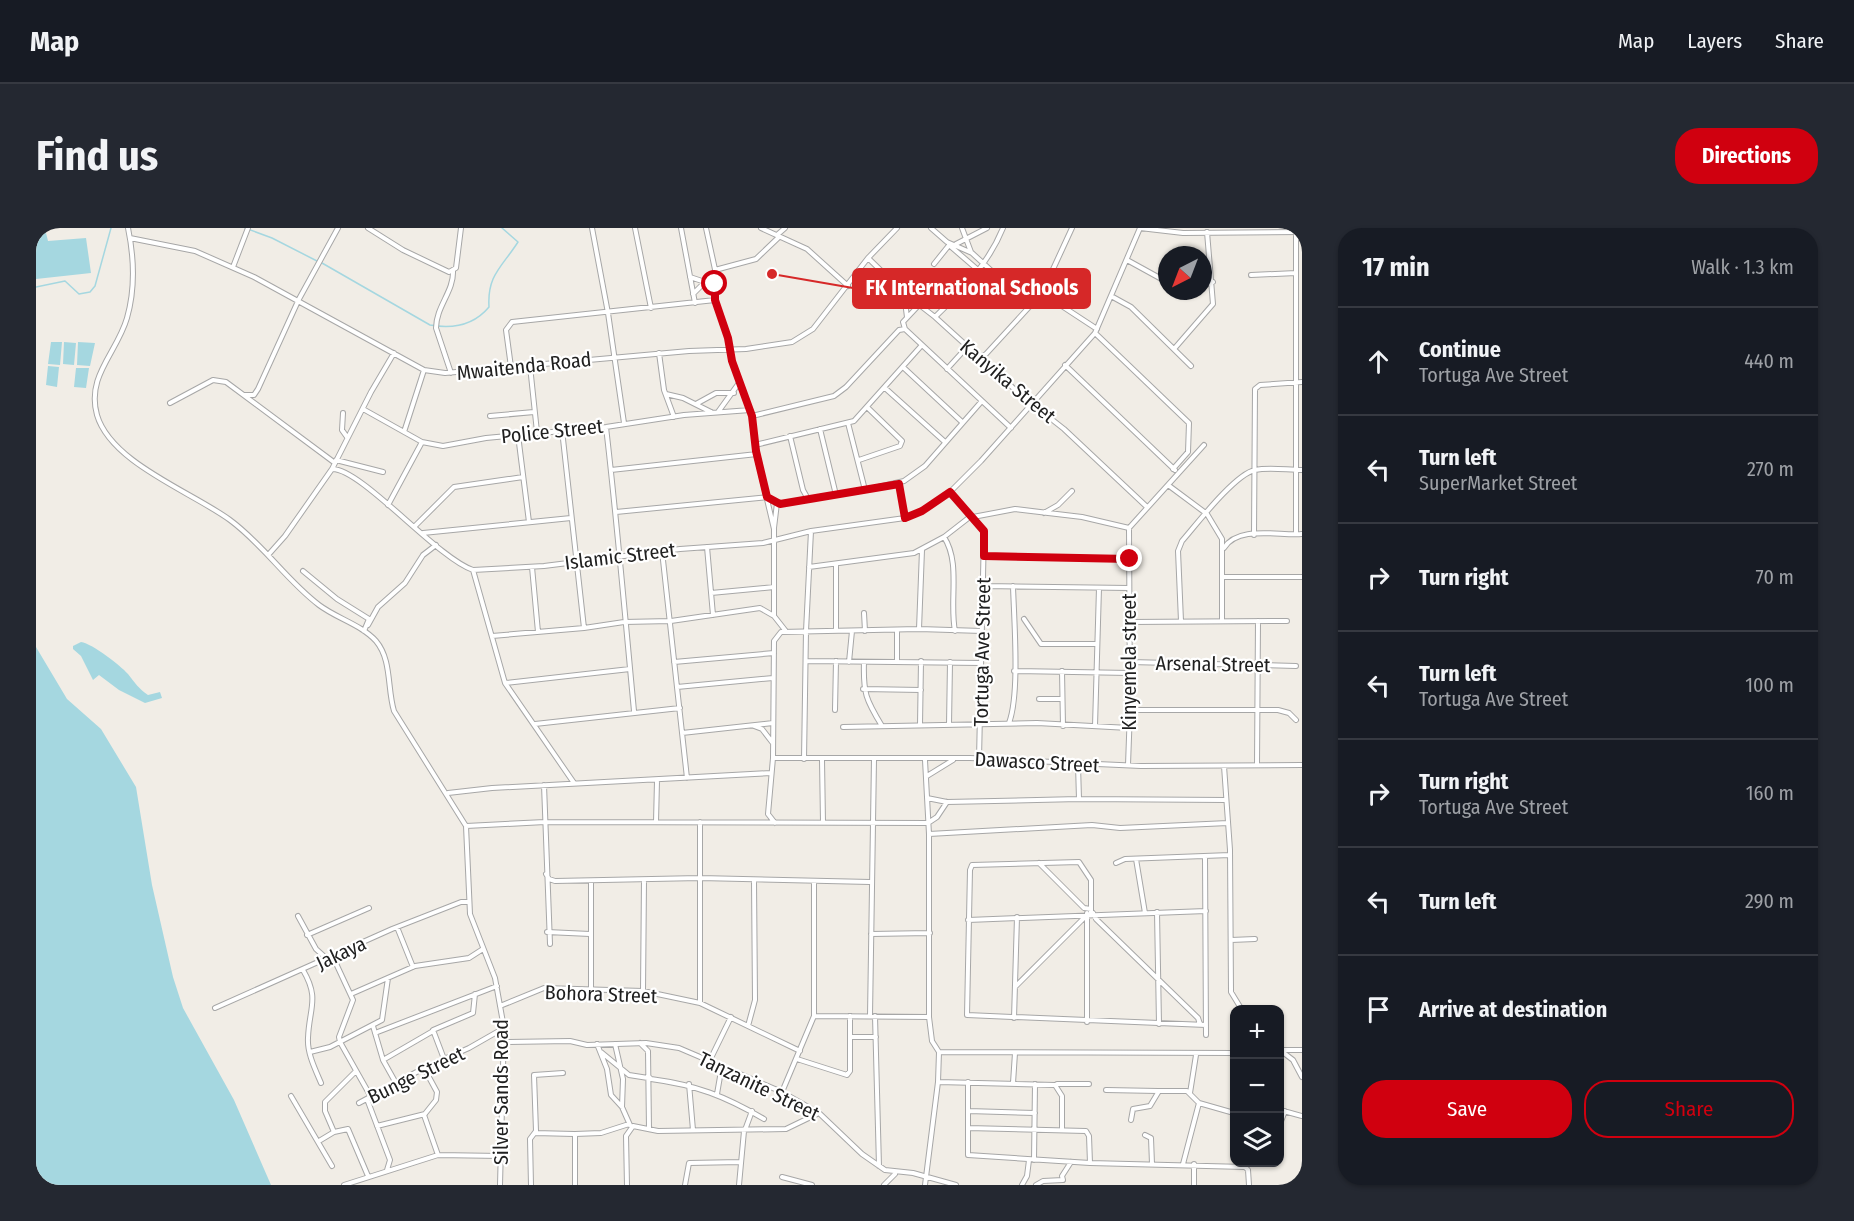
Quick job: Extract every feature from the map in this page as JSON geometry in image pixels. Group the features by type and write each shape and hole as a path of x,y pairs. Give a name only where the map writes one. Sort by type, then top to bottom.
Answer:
{"street":[{"path":"128,228 133,279 127,319 96,380 94,399 98,418 108,437 126,456 214,509 269,554 315,602 378,642 383,651 394,711 466,826 545,822 928,823 937,817 947,802"},
{"path":"233,267 248,228"},
{"path":"244,395 255,395 298,299 338,228"},
{"path":"368,228 416,256 453,272"},
{"path":"451,373 436,328 437,314 456,267 461,228"},
{"path":"592,228 608,313 624,423"},
{"path":"635,228 651,308"},
{"path":"681,228 695,303"},
{"path":"706,228 715,271 715,300 739,383 752,416 755,445 774,529 774,616"},
{"path":"761,228 812,252 848,285"},
{"path":"693,294 715,271 756,259 785,228"},
{"name":"Mwaitenda Road","path":"130,238 195,251 298,299 424,370 451,373 659,353 765,346 801,338 828,313 868,258 897,228"},
{"path":"931,228 952,244 978,270"},
{"path":"962,228 972,253"},
{"path":"934,264 952,244 966,240 987,228"},
{"path":"935,317 984,264 995,248 1003,228"},
{"path":"978,357 986,354 1042,293 1071,228"},
{"path":"775,540 811,531 905,518 922,511 950,492 1033,404 1096,331 1140,228 1207,232 1262,230 1302,232"},
{"path":"1174,349 1212,306 1213,282 1207,232"},
{"path":"1296,232 1296,534"},
{"path":"952,244 972,253 1030,306"},
{"name":"Kanyika Street","path":"868,258 904,293 1065,429 1147,507"},
{"path":"1127,260 1158,277"},
{"path":"1251,275 1296,273"},
{"path":"690,277 705,282 715,290"},
{"path":"904,293 907,317"},
{"path":"1042,293 1096,331 1189,423 1188,452 1173,469"},
{"path":"1111,296 1131,307 1191,366"},
{"path":"511,367 506,330 510,323 715,300"},
{"path":"919,305 903,322 904,329 1011,428"},
{"path":"752,416 834,396 846,387 897,331 904,329"},
{"path":"755,445 848,423 859,417 922,345"},
{"path":"947,369 967,347"},
{"path":"269,554 285,536 332,469 347,437 394,353"},
{"path":"659,353 666,393 674,417"},
{"path":"1065,365 1178,474"},
{"path":"530,366 537,432"},
{"path":"904,368 962,422"},
{"path":"404,432 424,370"},
{"path":"170,403 213,380 226,382 335,461 383,472"},
{"path":"1254,535 1255,389 1260,385 1302,382"},
{"path":"666,393 715,413 734,393 739,383"},
{"path":"885,388 945,442"},
{"path":"696,404 716,393 734,393"},
{"path":"616,512 767,497 777,503 899,484 925,466 981,402"},
{"path":"859,460 900,446 902,441 868,408"},
{"name":"Police Street","path":"363,409 422,442 443,446 537,432 606,427 674,417 750,410"},
{"path":"343,412 342,430 347,437"},
{"path":"490,416 534,412"},
{"path":"848,423 866,490"},
{"path":"606,427 634,711"},
{"path":"820,429 836,495"},
{"path":"562,430 584,628"},
{"path":"518,435 529,522"},
{"path":"790,436 803,490 808,499"},
{"path":"388,505 422,442"},
{"path":"809,567 922,550 972,516 1015,509 1082,517 1129,528 1204,445"},
{"path":"611,470 757,454"},
{"path":"332,469 342,470 436,545 473,570 505,682 574,783"},
{"path":"1181,621 1179,547 1232,485 1254,470 1302,470"},
{"path":"414,527 454,487 523,477"},
{"path":"899,484 905,518"},
{"path":"1168,485 1207,514 1222,538 1224,549 1222,620"},
{"path":"1043,514 1058,505 1072,491"},
{"name":"Tortuga Ave Street","path":"950,492 984,531 979,759"},
{"path":"774,529 777,503"},
{"path":"423,533 571,518"},
{"name":"Kinyemela street","path":"1128,765 1129,528"},
{"path":"804,759 806,631 811,531"},
{"path":"1224,549 1232,539 1254,535 1302,534"},
{"path":"944,537 952,550 952,614 956,631"},
{"name":"Islamic Street","path":"473,570 532,567 775,540"},
{"path":"364,631 378,607 405,583 423,555 436,545"},
{"path":"707,547 713,615"},
{"path":"919,628 922,550"},
{"path":"662,551 687,778"},
{"path":"984,556 1130,559"},
{"path":"836,564 836,631"},
{"path":"532,567 538,632"},
{"path":"303,571 337,599 366,616 369,619 368,625"},
{"path":"1224,577 1302,577"},
{"path":"984,586 1129,588"},
{"path":"1009,723 1013,713 1013,586"},
{"path":"711,593 774,587"},
{"path":"1095,726 1099,588"},
{"path":"492,636 624,622 671,621 760,608 774,616 785,630"},
{"path":"864,613 865,631"},
{"path":"1024,619 1041,644 1096,644"},
{"path":"1257,765 1258,621"},
{"path":"1130,622 1287,621"},
{"path":"763,824 768,814 773,758 775,637 785,630 865,631 919,628 982,631"},
{"path":"897,630 897,662"},
{"path":"849,662 852,631"},
{"path":"674,662 774,653"},
{"path":"807,661 981,663"},
{"path":"920,725 921,661"},
{"path":"835,710 836,662"},
{"path":"864,662 865,698 882,726"},
{"path":"949,725 950,662"},
{"name":"Arsenal Street","path":"1130,662 1296,666"},
{"path":"505,682 630,669"},
{"path":"1014,671 1130,673"},
{"path":"1062,671 1063,726"},
{"path":"677,687 773,678"},
{"path":"863,689 921,690"},
{"path":"1039,699 1062,699"},
{"path":"535,724 634,711 680,708"},
{"path":"1130,710 1285,711 1296,720"},
{"path":"682,733 773,723"},
{"path":"843,727 1009,723 1129,728"},
{"path":"742,725 760,727 773,743"},
{"name":"Dawasco Street","path":"773,758 979,759 1078,765 1302,765"},
{"path":"822,759 823,822"},
{"path":"874,759 870,882 879,1167"},
{"path":"927,776 956,759"},
{"path":"925,1185 938,1082 939,1052 932,1041 929,1017 929,834 926,760"},
{"path":"1078,765 1079,798"},
{"path":"1224,766 1230,855 1231,992 1239,1005"},
{"path":"447,793 574,783 771,774"},
{"path":"656,822 657,780"},
{"path":"544,785 547,932 550,944"},
{"path":"927,798 947,802 1079,798 1226,800"},
{"path":"768,814 775,824"},
{"path":"700,822 700,1003"},
{"path":"929,834 1092,825 1120,828 1228,823"},
{"name":"Silver Sands Road","path":"466,826 469,902 473,926 497,986 504,1028 500,1185"},
{"path":"1116,863 1125,859 1230,855"},
{"path":"1205,857 1206,1035"},
{"path":"1136,859 1145,913"},
{"path":"1087,1022 1091,880 1081,864 1076,861 972,865 968,920 967,1015 1087,1022 1206,1025"},
{"path":"1039,862 1197,1018 1200,1024"},
{"path":"546,874 552,880 591,881 700,879 870,882"},
{"path":"643,991 644,880"},
{"path":"591,881 591,989"},
{"path":"748,1026 755,1000 754,881"},
{"path":"782,1092 814,1016 814,881"},
{"name":"Jakaya","path":"215,1008 328,960 397,927 461,902 469,902"},
{"path":"307,935 369,908"},
{"path":"968,920 1090,913 1206,911"},
{"path":"1157,912 1159,1024"},
{"path":"1016,987 1090,913"},
{"path":"298,916 316,949 328,960"},
{"path":"1014,1018 1017,917"},
{"path":"397,927 413,967"},
{"path":"547,932 590,934"},
{"path":"871,934 930,933"},
{"path":"1231,940 1255,939"},
{"path":"351,994 413,967 469,958 483,949"},
{"path":"333,957 351,994 353,1004 339,1036 340,1042 369,1098 390,1160 387,1171"},
{"path":"303,970 314,998 307,1039 321,1083"},
{"path":"310,1052 340,1042 373,1026 384,1016 388,977"},
{"path":"375,1033 497,986"},
{"name":"Bohora Street","path":"501,1006 544,988 643,991 700,1003 800,1051"},
{"path":"383,1060 433,1031 473,1012 475,994"},
{"path":"814,1016 929,1017"},
{"path":"797,1059 847,1075 850,1071 850,1016"},
{"path":"710,1060 731,1017"},
{"path":"373,1026 383,1060 397,1085"},
{"name":"Bunge Street","path":"359,1103 504,1028"},
{"path":"433,1031 444,1059"},
{"path":"850,1037 876,1037"},
{"name":"Tanzanite Street","path":"505,1042 660,1043 710,1060 782,1092 819,1113 879,1167 895,1173 913,1173 925,1177"},
{"path":"640,1043 648,1051 649,1129"},
{"path":"597,1044 607,1069 611,1095 622,1107 630,1126 626,1136 627,1185"},
{"path":"615,1044 624,1087 622,1107"},
{"path":"1284,1050 1302,1050"},
{"path":"600,1052 633,1076 689,1084 717,1094 764,1119"},
{"path":"939,1052 1196,1055 1230,1053"},
{"path":"1013,1083 1015,1053"},
{"path":"1284,1053 1293,1060 1302,1077"},
{"path":"1190,1093 1196,1055"},
{"path":"717,1094 722,1065"},
{"path":"377,1126 425,1114 436,1100 437,1092 424,1068"},
{"path":"334,1132 325,1111 325,1102 356,1072"},
{"path":"531,1185 531,1139 535,1134 534,1075 563,1072"},
{"path":"938,1082 1089,1084"},
{"path":"968,1082 968,1155 1090,1163 1247,1167 1249,1185"},
{"path":"689,1084 693,1130"},
{"path":"1022,1185 1031,1160 1035,1131 1035,1084"},
{"path":"1053,1084 1059,1087 1062,1096 1062,1130"},
{"path":"1106,1090 1143,1089 1190,1093 1199,1103 1230,1112"},
{"path":"1131,1119 1133,1109 1150,1106 1159,1091"},
{"path":"291,1096 332,1166"},
{"path":"1183,1164 1199,1103"},
{"path":"739,1185 744,1131 752,1111"},
{"path":"968,1111 1035,1113"},
{"path":"1284,1112 1302,1116"},
{"path":"535,1134 601,1133 630,1126 649,1129 744,1131 786,1129 798,1126 819,1113"},
{"path":"425,1114 438,1155"},
{"path":"968,1128 1062,1130 1088,1133 1090,1163"},
{"path":"319,1141 334,1132 345,1129 349,1131 368,1176"},
{"path":"575,1134 575,1185"},
{"path":"1145,1135 1151,1138 1152,1164"},
{"path":"344,1185 438,1155 501,1156"},
{"path":"685,1185 686,1167 689,1163 741,1162"},
{"path":"1036,1185 1043,1181 1063,1180 1062,1176 1071,1162"},
{"path":"1194,1164 1194,1185"},
{"path":"884,1185 895,1173"},
{"path":"782,1177 812,1185"},
{"path":"925,1177 956,1185"}],"water":[{"path":"46,233 48,241 86,238 91,273 36,279 36,234"},
{"path":"51,342 62,342 60,365 48,364"},
{"path":"64,342 76,343 74,365 63,364"},
{"path":"78,342 95,343 90,366 77,365"},
{"path":"48,366 59,367 57,387 46,385"},
{"path":"76,368 89,368 86,388 74,387"},
{"path":"81,642 113,660 148,695 160,692 162,698 145,703 119,690 99,675 93,680 81,656 73,649 73,646"},
{"path":"36,647 67,699 101,729 136,787 152,885 173,977 183,1008 234,1100 271,1185 36,1185"}],"waterway":[{"path":"36,287 65,281 79,294 90,292 95,286 111,228"},
{"path":"245,228 272,238 317,261"},
{"path":"322,263 430,325 454,326 470,322 489,307 490,287 493,279 518,242 502,228"}],"place":[{"name":"FK International Schools","path":"772,274"}],"route":[{"path":"715,284 715,300 728,338 732,361 752,416 756,451 767,497 776,503 899,484 905,518 922,511 950,492 984,531 984,556 1130,559"}]}
